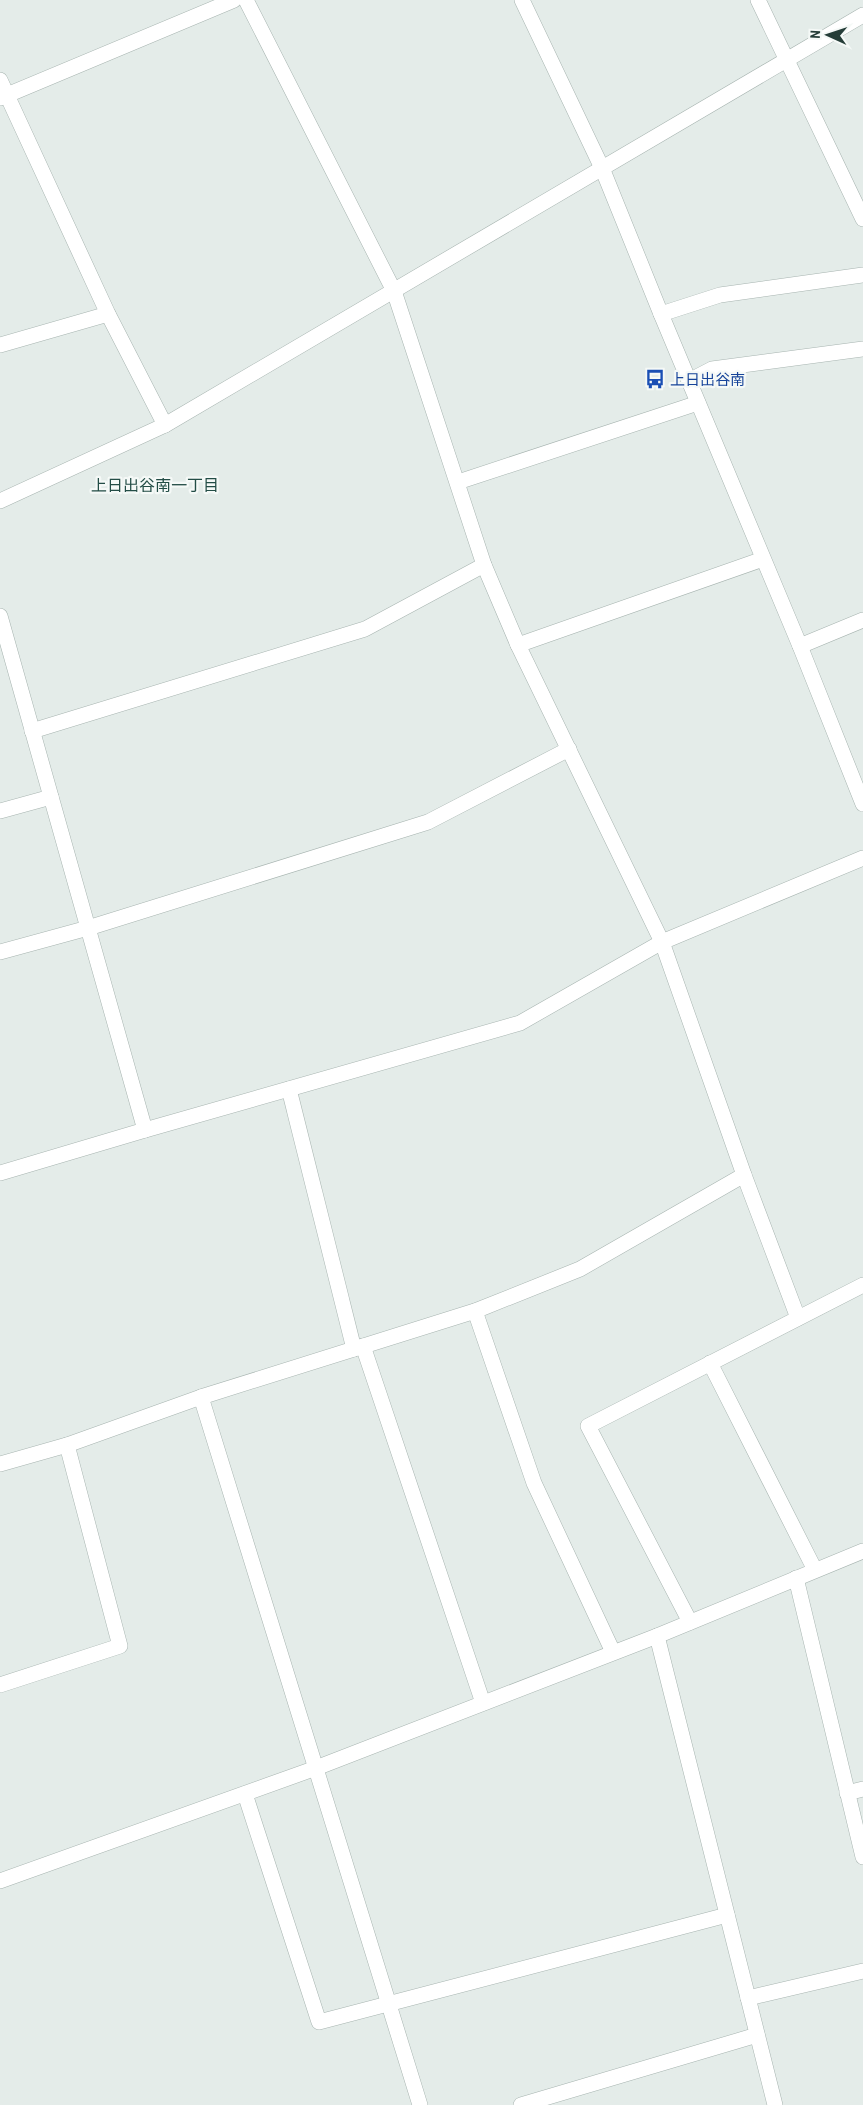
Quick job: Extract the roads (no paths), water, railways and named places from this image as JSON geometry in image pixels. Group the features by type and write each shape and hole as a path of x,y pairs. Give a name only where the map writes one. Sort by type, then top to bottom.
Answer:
{"street":[{"path":"4,97 234,0"},
{"path":"246,0 394,291 484,565 518,645 662,942 744,1175 798,1318"},
{"path":"522,0 602,168 689,382 800,646 863,804"},
{"path":"758,0 863,219"},
{"path":"0,501 165,425 863,16"},
{"path":"0,80 4,97 108,314 165,425"},
{"path":"661,314 720,295 863,275"},
{"path":"0,345 108,314"},
{"path":"689,382 712,369 863,349"},
{"path":"458,482 698,403"},
{"path":"518,645 763,560"},
{"path":"32,731 364,629 484,565"},
{"path":"0,616 144,1130"},
{"path":"800,646 863,620"},
{"path":"0,952 88,928 428,822 569,749"},
{"path":"0,811 51,798"},
{"path":"0,1173 520,1023 662,942 863,858"},
{"path":"289,1089 358,1348 482,1703"},
{"path":"0,1464 67,1445 201,1397 476,1311 580,1269 744,1175"},
{"path":"690,1622 588,1426 863,1285"},
{"path":"476,1311 534,1483 613,1652"},
{"path":"710,1363 815,1570"},
{"path":"201,1397 420,2105"},
{"path":"0,1685 120,1646 67,1445"},
{"path":"0,1881 316,1768 656,1636 863,1551"},
{"path":"796,1578 863,1857"},
{"path":"656,1636 775,2105"},
{"path":"848,1793 863,1789"},
{"path":"244,1794 319,2022 727,1915"},
{"path":"748,1998 863,1971"},
{"path":"521,2105 757,2035"}],"place":[{"name":"上日出谷南","path":"655,379"}],"district":[{"name":"上日出谷南一丁目","path":"155,485"}]}
